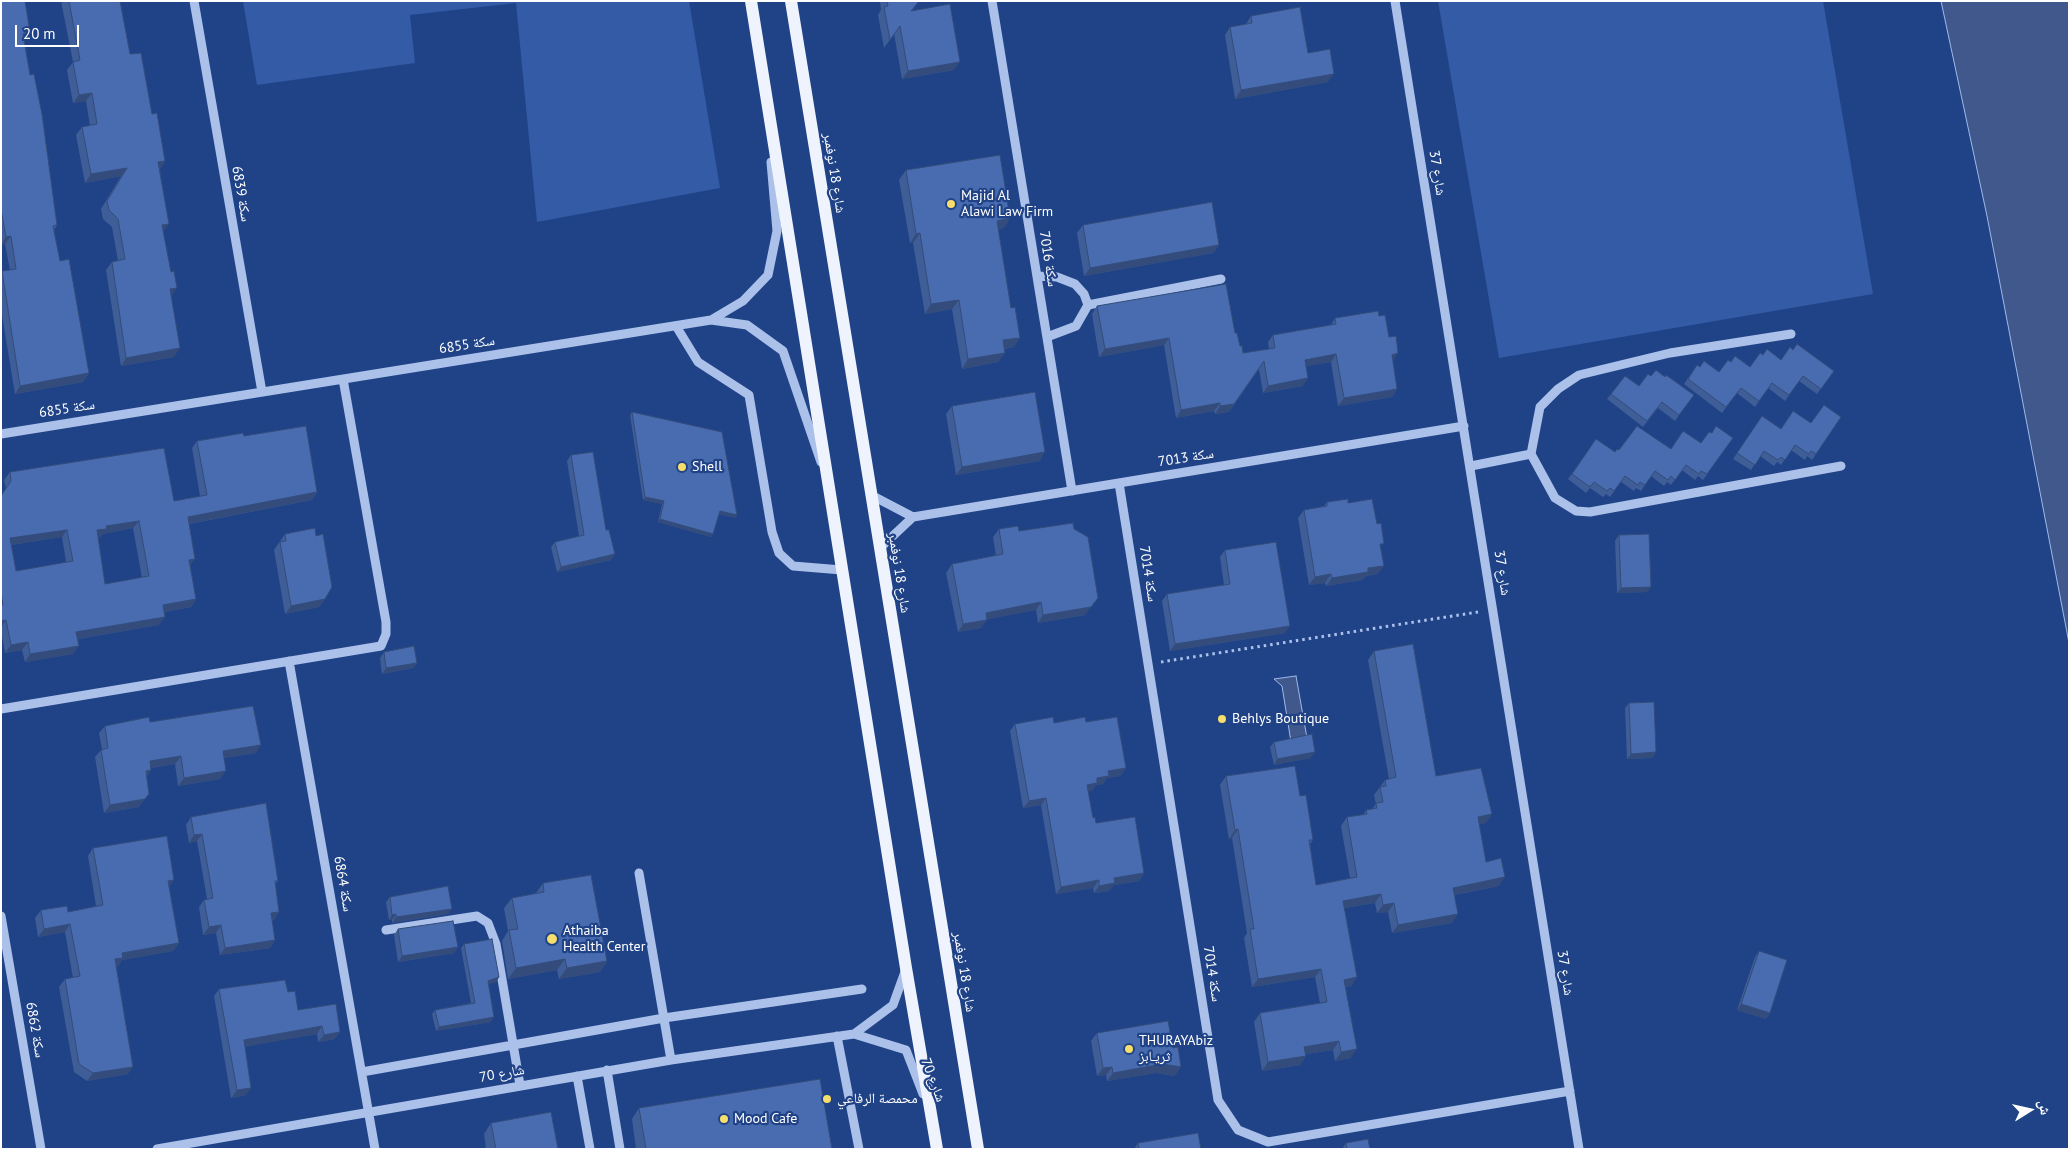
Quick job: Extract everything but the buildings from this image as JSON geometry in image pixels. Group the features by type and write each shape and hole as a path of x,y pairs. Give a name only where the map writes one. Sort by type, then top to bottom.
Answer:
{"main road":[{"path":"751,1 906,968 937,1149"},
{"name":"شارع 18 نوفمبر","path":"791,1 978,1149"}],"street":[{"name":"سكة 6839","path":"194,1 262,392"},
{"name":"سكة 7016","path":"992,1 1072,491"},
{"name":"شارع 37","path":"1395,1 1579,1149"},
{"path":"711,320 742,302 768,275 777,231 766,90"},
{"path":"1037,276 1058,277 1075,284 1084,294 1088,305"},
{"path":"1047,337 1076,326 1088,305 1220,279"},
{"name":"سكة 6855","path":"1,434 711,320 747,325 783,351 830,491"},
{"path":"676,326 698,362 750,396 772,532 779,553 793,566 842,570"},
{"path":"1791,334 1670,353 1580,375 1558,389 1540,407 1532,454 1555,498 1576,511 1590,512 1841,466"},
{"path":"1,709 381,646 386,634 386,622 343,379"},
{"name":"سكة 7013","path":"913,517 1464,426"},
{"path":"1471,466 1532,454"},
{"name":"سكة 7014","path":"1120,483 1218,1100 1238,1130 1268,1142 1570,1091"},
{"path":"871,494 913,517 880,548"},
{"name":"سكة 6864","path":"289,661 375,1149"},
{"path":"639,872 671,1060"},
{"name":"سكة 6862","path":"1,916 41,1149"},
{"path":"386,930 477,916 488,923 496,944 520,1085"},
{"name":"شارع 70","path":"854,1034 893,1006 906,968"},
{"path":"362,1072 664,1018 862,988"},
{"name":"شارع 70","path":"157,1149 607,1070 854,1034 906,1050 932,1116"},
{"path":"837,1036 859,1149"},
{"path":"607,1070 620,1149"},
{"path":"577,1076 590,1149"}],"path":[{"path":"1148,664 1493,610"}],"shaded area":[{"path":"243,1 689,1 720,188 537,222 516,3 410,15 415,63 257,85"},
{"path":"1438,1 1823,1 1873,294 1499,358"},
{"path":"1941,1 2069,1 2069,643 1987,216"},
{"path":"1296,676 1307,738 1291,742 1282,686 1274,679"}],"place":[{"name":"Majid Al Alawi Law Firm","path":"951,204"},
{"name":"Shell","path":"682,467"},
{"name":"Behlys Boutique","path":"1222,719"},
{"name":"Athaiba Health Center","path":"552,939"},
{"name":"THURAYAbiz ثريـابز","path":"1129,1049"},
{"name":"محمصة الرفاعي","path":"827,1099"},
{"name":"Mood Cafe","path":"724,1119"}]}
